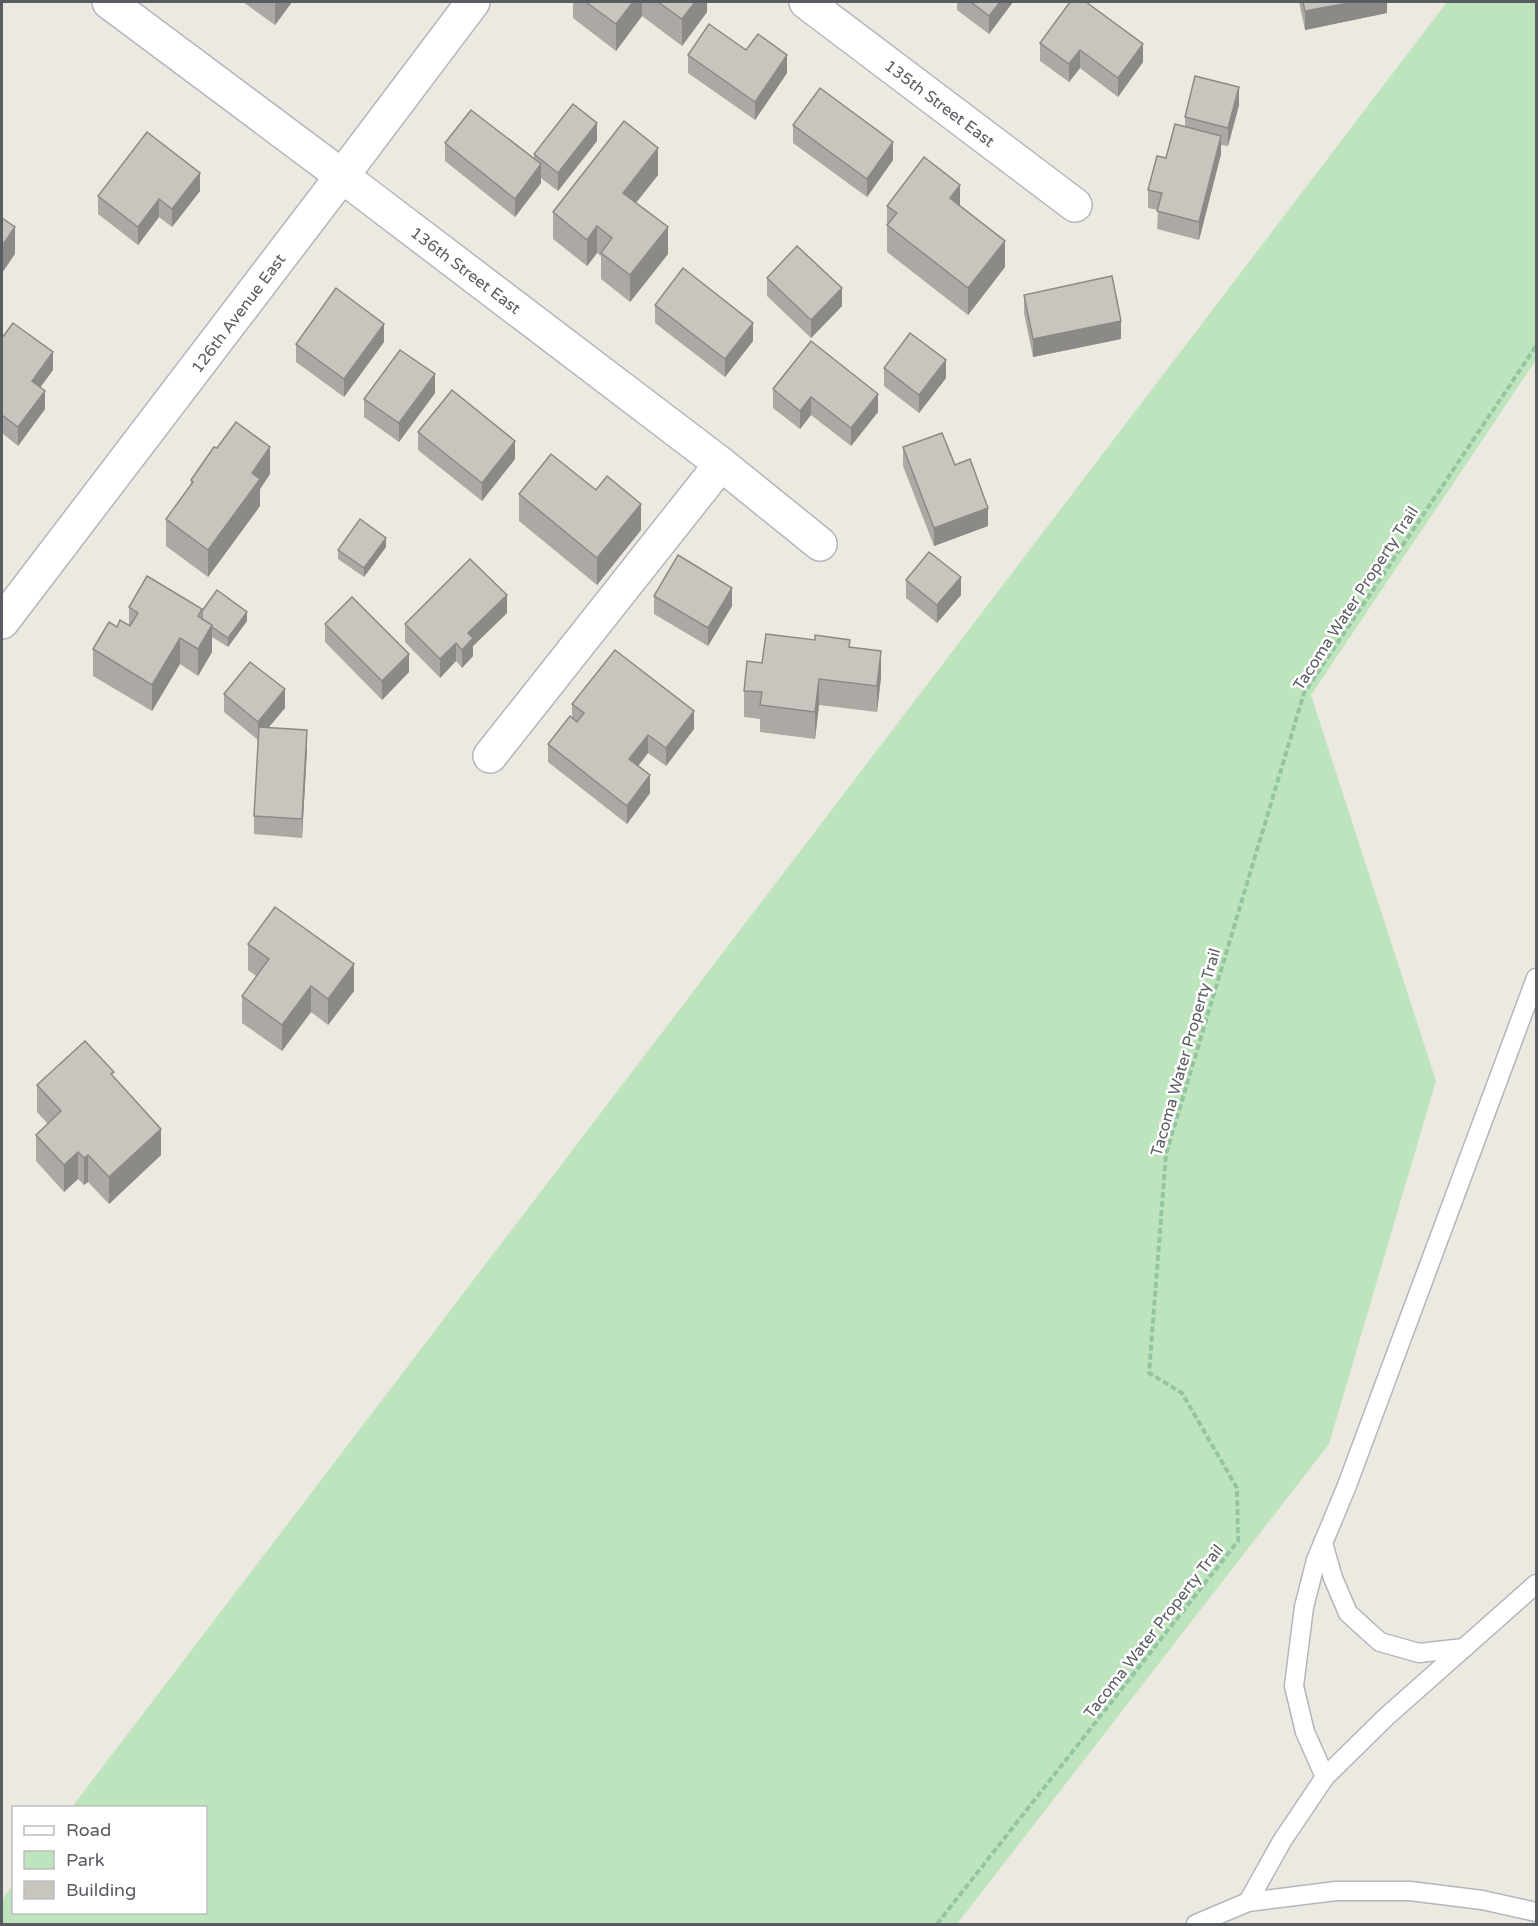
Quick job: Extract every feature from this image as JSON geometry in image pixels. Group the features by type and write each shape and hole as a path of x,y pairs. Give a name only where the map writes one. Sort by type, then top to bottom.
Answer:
{"street":[{"name":"136th Street East","path":"109,2 721,464 820,544"},
{"name":"126th Avenue East","path":"2,622 473,2"},
{"name":"135th Street East","path":"806,2 1075,205"},
{"path":"490,756 721,464"}],"lane":[{"path":"1325,1778 1305,1732 1294,1686 1304,1607 1316,1560 1346,1488 1536,978"},
{"path":"1323,1544 1333,1578 1348,1613 1380,1642 1419,1653 1464,1648"},
{"path":"1248,1902 1282,1841 1325,1778 1386,1717 1536,1584"},
{"path":"1196,1924 1248,1902 1336,1891 1410,1891 1482,1900 1536,1912"}],"path":[{"name":"Tacoma Water Property Trail","path":"937,1924 1238,1541 1237,1488 1182,1393 1149,1373 1166,1154 1304,693 1536,346"}],"green space":[{"path":"1447,2 1536,2 1536,360 1311,695 1436,1081 1329,1444 957,1924 2,1924 2,1900 12,1885 12,1914 207,1914 207,1806 73,1806"}],"building":[{"path":"586,2 633,2 616,24"},
{"path":"658,2 695,2 682,19"},
{"path":"971,2 1000,2 989,16"},
{"path":"1070,2 1086,2 1143,44 1118,78 1080,50 1069,64 1040,43"},
{"path":"1303,2 1354,2 1305,11"},
{"path":"709,24 746,50 758,34 787,55 755,102 688,55"},
{"path":"1195,76 1239,87 1228,128 1185,117"},
{"path":"820,88 893,142 867,179 793,125"},
{"path":"573,104 597,123 558,173 534,154"},
{"path":"471,110 541,164 515,199 445,143"},
{"path":"624,121 658,148 623,193 668,227 630,275 601,253 612,238 597,226 587,240 553,212"},
{"path":"1175,124 1221,136 1199,222 1157,211 1162,193 1148,190 1157,156 1166,158"},
{"path":"147,132 200,173 172,209 159,199 138,227 98,196"},
{"path":"924,157 960,185 950,198 1005,241 968,288 887,225 897,213 887,206"},
{"path":"2,218 15,227 2,246"},
{"path":"797,246 842,288 811,320 767,278"},
{"path":"683,268 753,323 725,359 655,305"},
{"path":"1112,276 1121,321 1033,339 1024,295"},
{"path":"336,288 384,324 344,379 296,344"},
{"path":"13,323 53,352 32,381 45,391 18,427 2,415 2,338"},
{"path":"910,333 946,360 919,395 884,368"},
{"path":"811,341 878,394 851,428 811,397 800,411 773,389"},
{"path":"400,350 435,374 399,423 364,399"},
{"path":"452,390 515,441 482,483 418,432"},
{"path":"236,422 270,447 252,473 260,479 208,550 166,519 193,482 191,480 214,447 217,448"},
{"path":"942,433 955,465 970,459 988,508 934,528 903,447"},
{"path":"551,454 596,490 607,476 641,504 597,558 519,494"},
{"path":"360,519 386,538 364,568 338,550"},
{"path":"929,552 961,577 937,605 906,580"},
{"path":"678,555 732,588 708,628 654,596"},
{"path":"470,559 507,595 468,633 473,638 462,650 456,643 440,659 405,624"},
{"path":"147,576 202,609 198,616 212,625 198,649 180,638 152,685 93,649 109,622 117,627 120,620 130,626 138,613 129,607"},
{"path":"217,590 247,612 228,638 202,619 202,611"},
{"path":"352,597 409,654 382,681 325,624"},
{"path":"766,634 815,640 815,635 850,640 849,647 881,651 877,686 819,679 815,712 760,705 762,692 744,691 747,661 762,663"},
{"path":"615,650 694,711 666,748 648,735 629,759 650,775 627,806 548,744 570,716 577,722 584,713 572,704"},
{"path":"250,662 285,689 258,722 224,694"},
{"path":"259,727 307,730 302,819 254,816"},
{"path":"275,907 354,964 328,999 311,986 282,1025 242,996 269,959 248,944"},
{"path":"85,1041 114,1072 111,1074 161,1129 109,1177 88,1155 84,1158 78,1152 64,1165 36,1135 61,1111 37,1085"}]}
